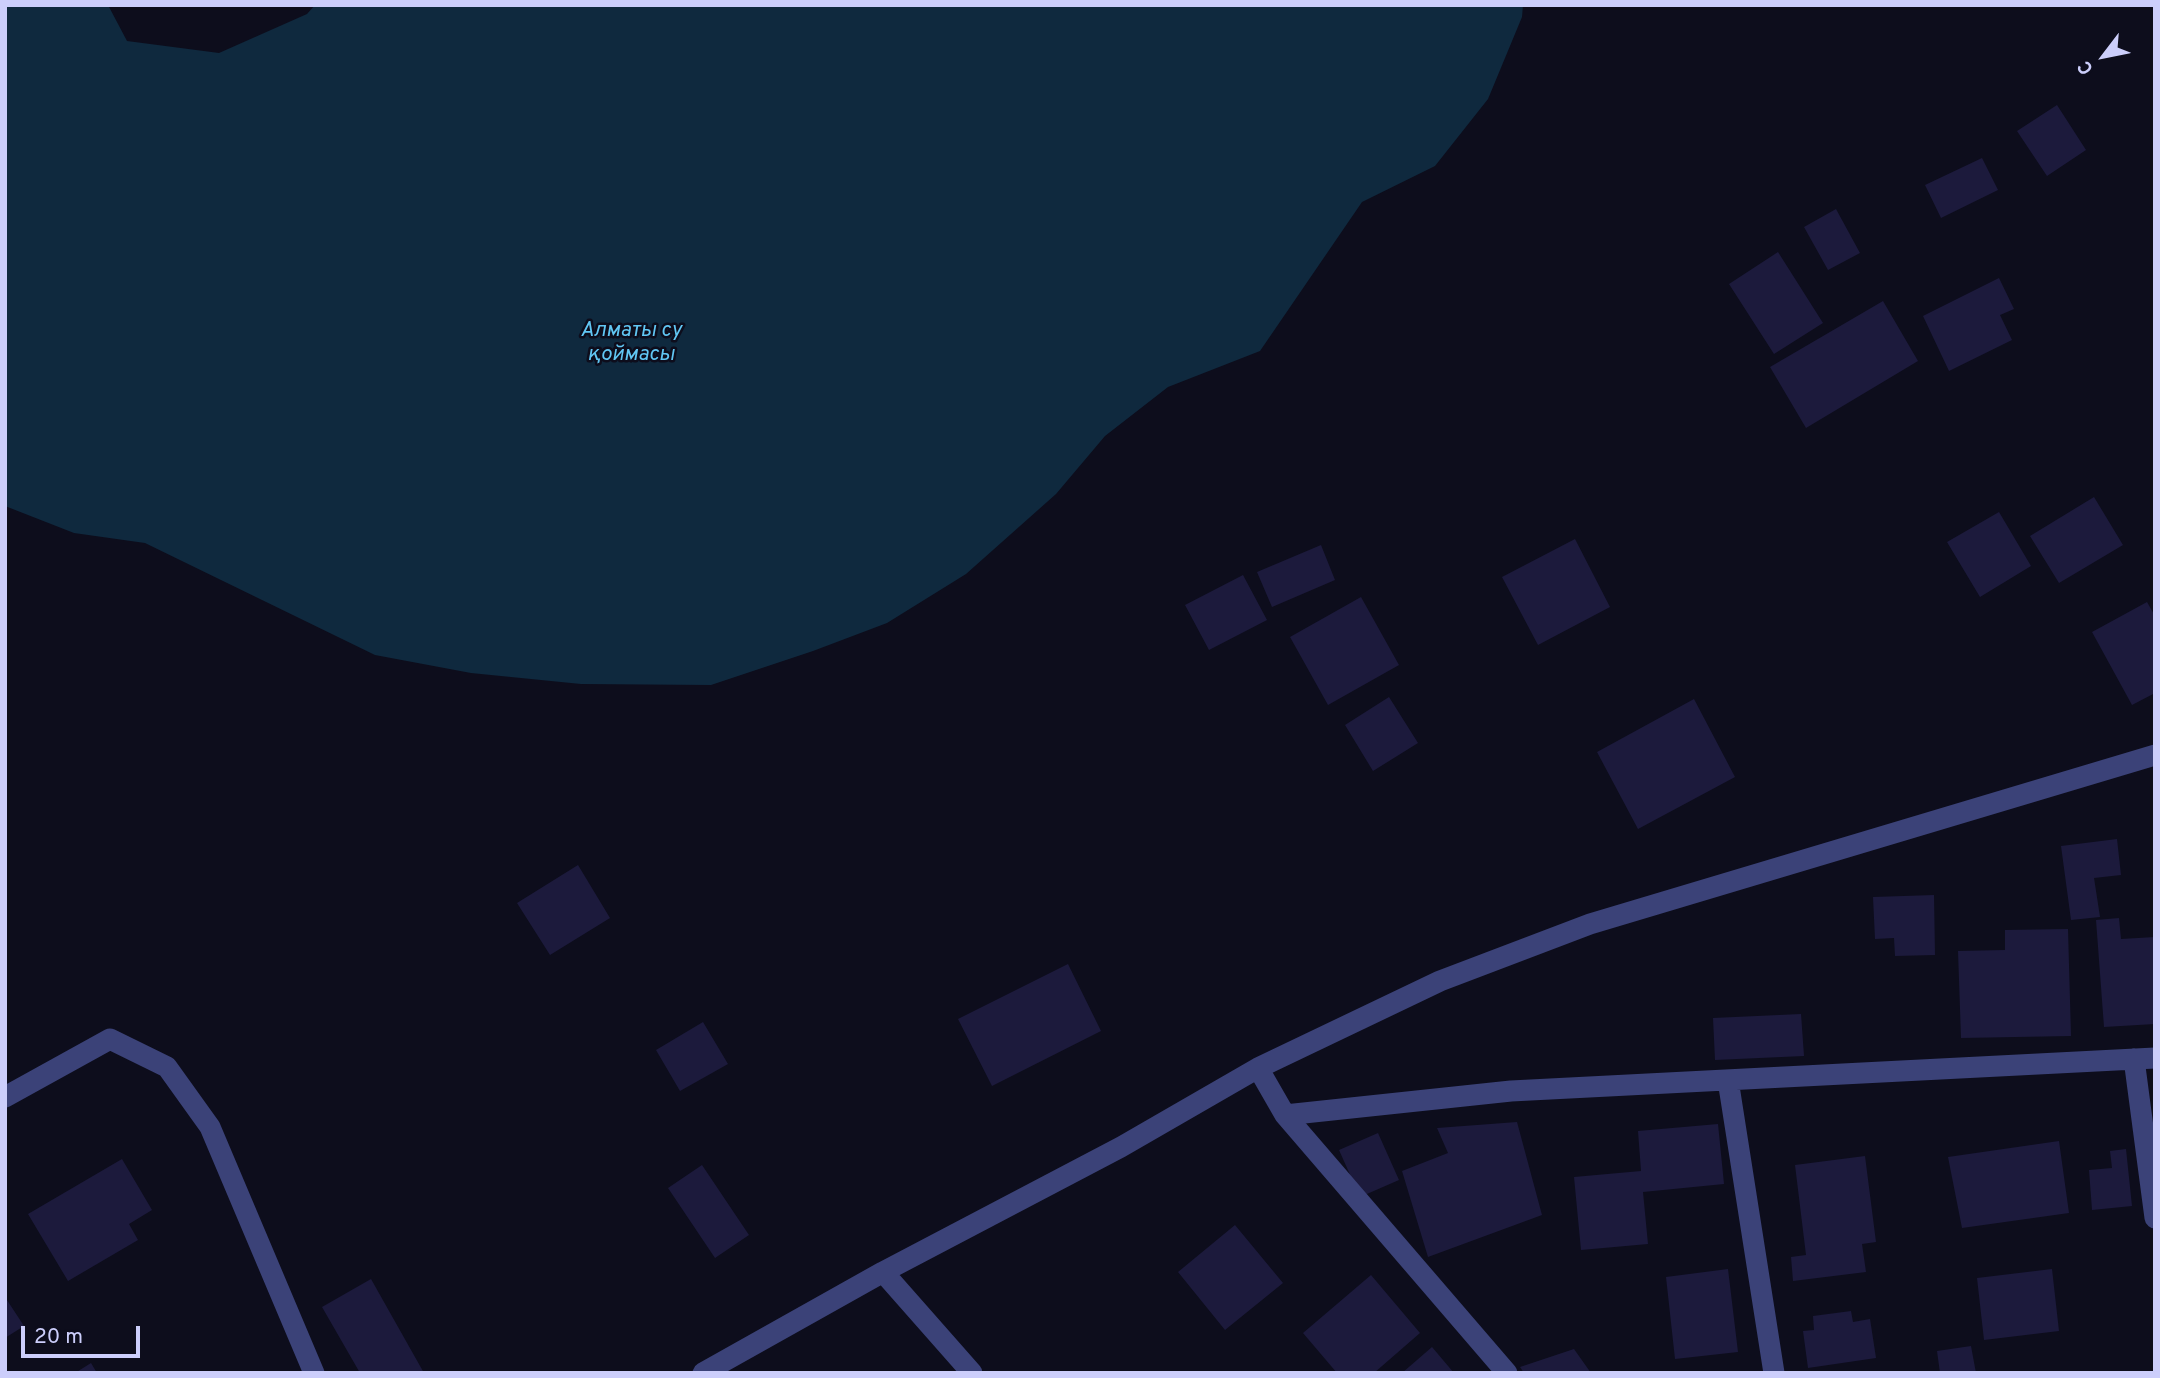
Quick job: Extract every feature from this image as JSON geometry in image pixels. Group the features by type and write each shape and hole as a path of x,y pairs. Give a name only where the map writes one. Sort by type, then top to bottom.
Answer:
{"street":[{"path":"703,1373 883,1272 1121,1147 1258,1068 1440,981 1590,924 2155,755"},
{"path":"5,1097 110,1039 167,1067 210,1126 314,1373"},
{"path":"1285,1115 1511,1091 2144,1058 2155,1218"},
{"path":"1258,1068 1285,1115 1507,1373"},
{"path":"1728,1080 1774,1373"},
{"path":"883,1272 972,1373"}],"water":[{"name":"Алматы су қоймасы","path":"5,5 108,5 127,41 219,53 307,14 315,5 1523,5 1522,17 1488,99 1435,166 1362,202 1260,351 1168,387 1105,436 1056,494 966,574 887,623 711,685 581,684 471,673 375,655 145,543 74,533 5,506"}],"building":[{"path":"2057,105 2086,150 2047,176 2017,131"},
{"path":"1982,158 1998,190 1941,218 1925,185"},
{"path":"1836,209 1860,253 1828,270 1804,227"},
{"path":"1778,252 1823,323 1774,354 1729,284"},
{"path":"1999,278 2014,309 2000,315 2012,340 1949,371 1923,316"},
{"path":"1883,301 1918,361 1806,428 1770,367"},
{"path":"2094,497 2123,545 2059,583 2030,536"},
{"path":"1999,512 2031,566 1980,597 1947,542"},
{"path":"1575,539 1610,607 1538,645 1502,577"},
{"path":"1321,545 1335,580 1272,607 1257,572"},
{"path":"1243,575 1267,620 1209,650 1185,605"},
{"path":"1361,597 1399,665 1328,705 1290,637"},
{"path":"2147,602 2155,616 2155,693 2132,705 2092,632"},
{"path":"1389,697 1418,743 1373,771 1345,725"},
{"path":"1694,699 1735,777 1638,829 1597,752"},
{"path":"2117,839 2121,875 2094,878 2100,917 2071,920 2061,846"},
{"path":"578,865 610,918 550,955 517,903"},
{"path":"1934,895 1935,955 1895,956 1894,938 1875,939 1873,897"},
{"path":"2119,918 2121,939 2155,937 2155,1024 2104,1027 2096,920"},
{"path":"2068,929 2071,1036 1961,1038 1958,951 2005,950 2005,930"},
{"path":"1068,964 1101,1031 992,1086 958,1019"},
{"path":"1801,1014 1804,1056 1715,1060 1713,1018"},
{"path":"703,1022 728,1064 680,1091 656,1050"},
{"path":"1517,1122 1542,1215 1428,1257 1402,1171 1448,1153 1437,1128"},
{"path":"1718,1124 1724,1184 1643,1192 1648,1244 1581,1250 1574,1177 1641,1171 1638,1131"},
{"path":"1378,1133 1399,1180 1360,1197 1339,1150"},
{"path":"2059,1141 2069,1213 1962,1228 1948,1157"},
{"path":"2126,1149 2132,1206 2092,1210 2089,1170 2112,1168 2110,1151"},
{"path":"1865,1156 1876,1242 1862,1244 1866,1272 1793,1281 1791,1257 1806,1255 1795,1165"},
{"path":"122,1159 152,1210 129,1224 138,1240 68,1281 28,1214"},
{"path":"702,1165 749,1235 715,1258 668,1188"},
{"path":"1235,1225 1283,1283 1225,1330 1178,1272"},
{"path":"1728,1269 1738,1352 1675,1359 1666,1277"},
{"path":"2052,1269 2059,1331 1984,1340 1977,1278"},
{"path":"1371,1275 1420,1333 1374,1373 1337,1373 1303,1333"},
{"path":"371,1279 424,1373 360,1373 322,1307"},
{"path":"5,1297 24,1326 5,1338"},
{"path":"1851,1311 1853,1322 1870,1319 1876,1358 1808,1368 1803,1331 1814,1330 1813,1316"},
{"path":"1971,1346 1976,1373 1940,1373 1937,1351"},
{"path":"1432,1347 1454,1373 1402,1373"},
{"path":"1574,1349 1591,1373 1524,1373 1520,1367"},
{"path":"91,1363 97,1373 75,1373"}]}
